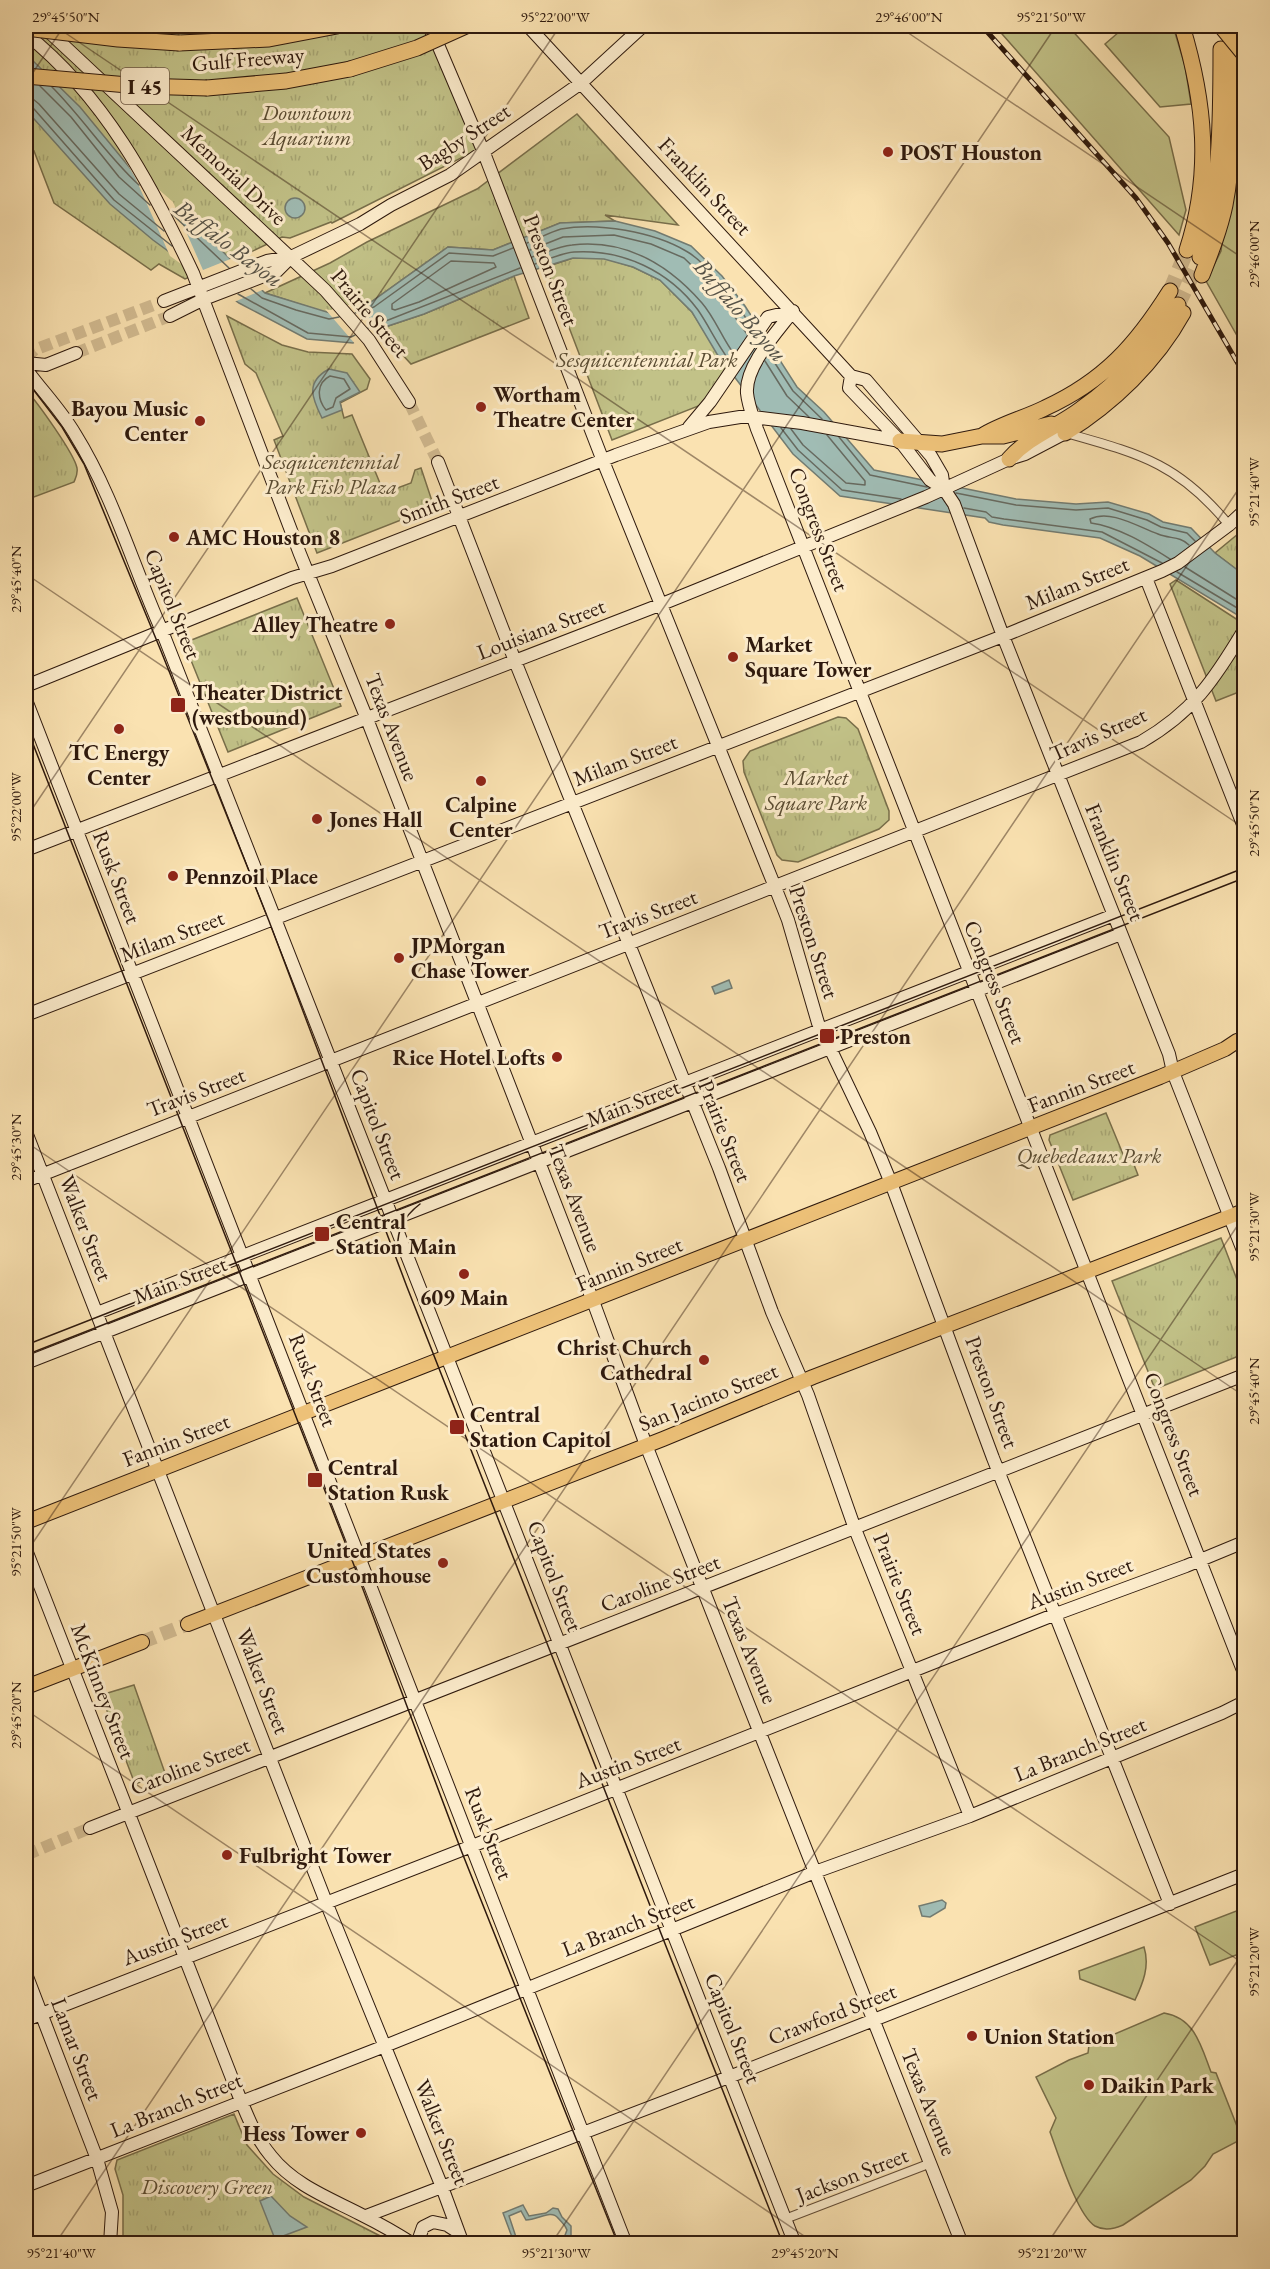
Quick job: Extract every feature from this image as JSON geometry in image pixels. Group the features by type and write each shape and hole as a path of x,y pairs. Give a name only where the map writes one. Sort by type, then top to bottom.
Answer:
{"highway":[{"name":"Gulf Freeway","path":"26,28 118,39 179,43 269,39 337,26"},
{"name":"Gulf Freeway","path":"26,76 185,88 286,81 344,70 383,59 417,48 466,26"},
{"path":"1182,26 1190,53 1203,132 1204,169 1200,204 1188,250"},
{"path":"1221,26 1245,54"},
{"path":"1221,26 1218,164 1212,211 1199,270 1216,239 1225,203 1232,137 1231,26"},
{"path":"900,441 942,444 986,434 1066,399 1111,368 1139,337 1170,291"},
{"path":"986,434 1003,436 1018,431 1061,428 1082,423 1144,368 1170,337 1181,309"},
{"path":"1009,459 1020,446 1038,442 1061,428"}],"main road":[{"name":"Fannin Street","path":"26,1522 1173,1072 1225,1049 1237,1041 1245,1040"},
{"name":"San Jacinto Street","path":"188,1624 646,1445 803,1381 1245,1211"},
{"path":"26,1687 142,1642"}],"street":[{"name":"Memorial Drive","path":"42,26 291,257"},
{"name":"Franklin Street","path":"528,26 851,376 866,380 921,443 942,475 944,489"},
{"name":"Bagby Street","path":"170,316 201,293 267,261 291,257 450,175 581,83 643,26"},
{"name":"Preston Street","path":"433,27 603,461 776,887 791,928 821,1030 870,1132 891,1183 999,1473 1170,1904"},
{"path":"26,34 68,74 99,108 120,137 148,182 179,242 201,293"},
{"name":"Prairie Street","path":"291,257 349,315 388,367 409,402"},
{"name":"Bagby Street","path":"164,301 201,293"},
{"name":"Texas Avenue","path":"201,293 593,1301 646,1445 962,2244"},
{"path":"688,428 710,402 766,319 793,311"},
{"name":"Congress Street","path":"793,311 754,365 748,377 747,391 753,417 968,972 1245,1673"},
{"path":"26,363 46,365 76,353"},
{"name":"Capitol Street","path":"26,369 52,400 82,446 105,491 795,2244"},
{"name":"Franklin Street","path":"851,376 849,388 900,441 930,480 944,489 954,504 1003,636 1122,934 1169,1054 1173,1072 1245,1253"},
{"name":"Smith Street","path":"26,686 292,578 309,574 459,518 688,428 725,418 753,417 802,423 900,441"},
{"path":"1061,428 1138,455 1164,467 1186,481 1229,525"},
{"name":"Louisiana Street","path":"26,850 662,604 944,489 1009,459"},
{"name":"Prairie Street","path":"438,462 515,661 692,1102 772,1312 803,1381 855,1529 970,1816"},
{"name":"Milam Street","path":"26,1015 1003,636 1146,578 1178,562 1245,511"},
{"name":"Milam Street","path":"1229,525 1245,518"},
{"path":"1146,578 1245,826"},
{"name":"Travis Street","path":"26,1181 1141,742 1161,730 1196,701 1245,630"},
{"name":"Rusk Street","path":"26,700 626,2244"},
{"name":"Main Street","path":"97,1313 1114,915"},
{"name":"Main Street","path":"26,1363 1122,934"},
{"name":"Walker Street","path":"26,1132 326,1902 461,2238"},
{"name":"Caroline Street","path":"90,1828 1245,1375"},
{"name":"Austin Street","path":"26,2020 1056,1614 1245,1542"},
{"name":"McKinney Street","path":"26,1550 241,2101 257,2136 271,2157 289,2175 415,2244"},
{"name":"La Branch Street","path":"26,2186 385,2046 815,1872 970,1816 1113,1759 1245,1702"},
{"name":"Crawford Street","path":"366,2216 729,2077 1245,1874"},
{"name":"Lamar Street","path":"26,1974 97,2158 112,2212 110,2244"},
{"name":"Jackson Street","path":"785,2219 931,2163"},
{"path":"415,2244 423,2227 433,2222 447,2225 461,2238"}],"green space":[{"name":"Downtown Aquarium","path":"26,26 427,26 477,150 332,223 290,238 282,237 232,261 185,279 159,264 151,270 54,203 34,151 26,154"},
{"path":"995,26 1068,26 1169,137 1186,210 1179,235"},
{"path":"1126,26 1173,26 1185,66 1191,104 1160,107 1105,44"},
{"path":"577,114 678,225 605,215 615,221 560,223 493,250 448,247 371,302 330,314 265,293 477,189"},
{"path":"1244,117 1244,348 1206,281 1221,251 1236,131 1239,121"},
{"name":"Sesquicentennial Park","path":"573,258 604,258 633,267 660,280 692,312 729,369 701,405 612,440 546,267"},
{"path":"514,276 529,318 411,364 379,329 424,314"},
{"name":"Sesquicentennial Park Fish Plaza","path":"227,316 282,345 308,352 352,354 370,379 367,389 340,403 344,418 352,415 384,493 411,483 415,470 421,468 434,507 317,553 274,440 283,436 256,373 245,364"},
{"path":"26,390 62,440 74,461 77,475 74,482 26,500"},
{"path":"1244,529 1244,575 1215,553"},
{"path":"1176,580 1244,624 1244,690 1216,701 1170,584"},
{"path":"297,598 341,706 228,752 184,643"},
{"name":"Market Square Park","path":"838,717 846,718 858,729 889,811 889,820 879,829 798,862 782,860 777,855 744,772 743,761 750,751"},
{"name":"Quebedeaux Park","path":"1106,1113 1125,1159 1131,1157 1138,1175 1073,1200 1049,1140 1050,1135"},
{"path":"1221,1238 1244,1298 1244,1354 1155,1389 1112,1281"},
{"path":"134,1685 165,1773 135,1784 101,1695"},
{"path":"1244,1908 1244,1952 1210,1965 1195,1927"},
{"path":"1144,1947 1146,1968 1135,2000 1080,1979 1079,1971"},
{"path":"1164,2013 1183,2021 1195,2035 1211,2072 1216,2073 1242,2139 1213,2154 1191,2180 1123,2225 1109,2229 1098,2228 1088,2220 1069,2183 1050,2132 1056,2118 1036,2077 1088,2053 1089,2045"},
{"name":"Discovery Green","path":"234,2114 247,2145 273,2174 304,2197 394,2243 123,2243 123,2195 115,2169 117,2160"}],"water":[{"name":"Buffalo Bayou","path":"26,54 80,107 130,168 213,242 265,293 330,313 371,302 448,247 493,250 560,223 615,221 655,231 691,246 722,276 745,306 797,387 824,412 874,470 1016,499 1076,504 1108,502 1149,514 1163,522 1191,528 1215,553 1244,575 1244,619 1140,556 1100,538 1003,525 989,522 985,518 840,496 793,454 717,354 692,312 660,280 633,267 604,259 573,258 514,276 424,314 379,329 353,343 307,339 239,303 153,240 110,204 26,110"},
{"path":"295,198 302,201 305,208 302,215 295,218 288,215 285,208 288,201"},
{"path":"329,369 347,373 360,392 340,402 342,410 322,418 313,397 313,391 316,379"},
{"path":"729,980 732,988 715,994 712,987"},
{"path":"942,1900 946,1903 945,1908 930,1917 922,1916 919,1906"},
{"path":"271,2196 290,2216 307,2227 275,2239 260,2201"},
{"path":"523,2205 529,2216 546,2213 553,2208 558,2209 571,2226 571,2235 567,2243 562,2243 567,2230 555,2216 548,2215 526,2220 521,2211 509,2216 517,2240 499,2243 512,2237 503,2213"}],"pier":[{"path":"119,150 132,166 173,202 203,270 233,258 265,289 234,302 170,256 135,177"},
{"path":"356,303 380,332 356,345 325,309 330,310"}],"tunnel":[{"path":"1170,291 1187,250"},
{"path":"1178,305 1197,265"},
{"path":"26,358 34,350 164,301"},
{"path":"76,353 170,316"},
{"path":"409,402 438,462"},
{"path":"142,1642 188,1624"},
{"path":"26,1855 90,1828"}],"tram line":[{"path":"26,380 62,427 84,464 161,651 269,921 407,1287 783,2244"},
{"path":"26,726 352,1560 461,1850 618,2244"},
{"path":"26,1345 1244,868"},
{"path":"26,1355 1244,878"},
{"path":"398,1253 398,1238 402,1225 409,1214 420,1204"}],"railway":[{"path":"982,26 1136,198 1168,243 1244,374"}],"place":[{"name":"POST Houston","path":"888,152"},
{"name":"Wortham Theatre Center","path":"481,407"},
{"name":"Bayou Music Center","path":"200,421"},
{"name":"AMC Houston 8","path":"174,537"},
{"name":"Alley Theatre","path":"390,624"},
{"name":"Market Square Tower","path":"733,657"},
{"name":"Theater District (westbound)","path":"178,705"},
{"name":"TC Energy Center","path":"119,729"},
{"name":"Calpine Center","path":"481,781"},
{"name":"Jones Hall","path":"317,819"},
{"name":"Pennzoil Place","path":"173,876"},
{"name":"JPMorgan Chase Tower","path":"399,958"},
{"name":"Preston","path":"827,1036"},
{"name":"Rice Hotel Lofts","path":"557,1057"},
{"name":"Central Station Main","path":"322,1234"},
{"name":"609 Main","path":"464,1274"},
{"name":"Christ Church Cathedral","path":"704,1360"},
{"name":"Central Station Capitol","path":"457,1427"},
{"name":"Central Station Rusk","path":"315,1480"},
{"name":"United States Customhouse","path":"443,1563"},
{"name":"Fulbright Tower","path":"227,1855"},
{"name":"Union Station","path":"972,2036"},
{"name":"Daikin Park","path":"1089,2085"},
{"name":"Hess Tower","path":"361,2133"}]}
